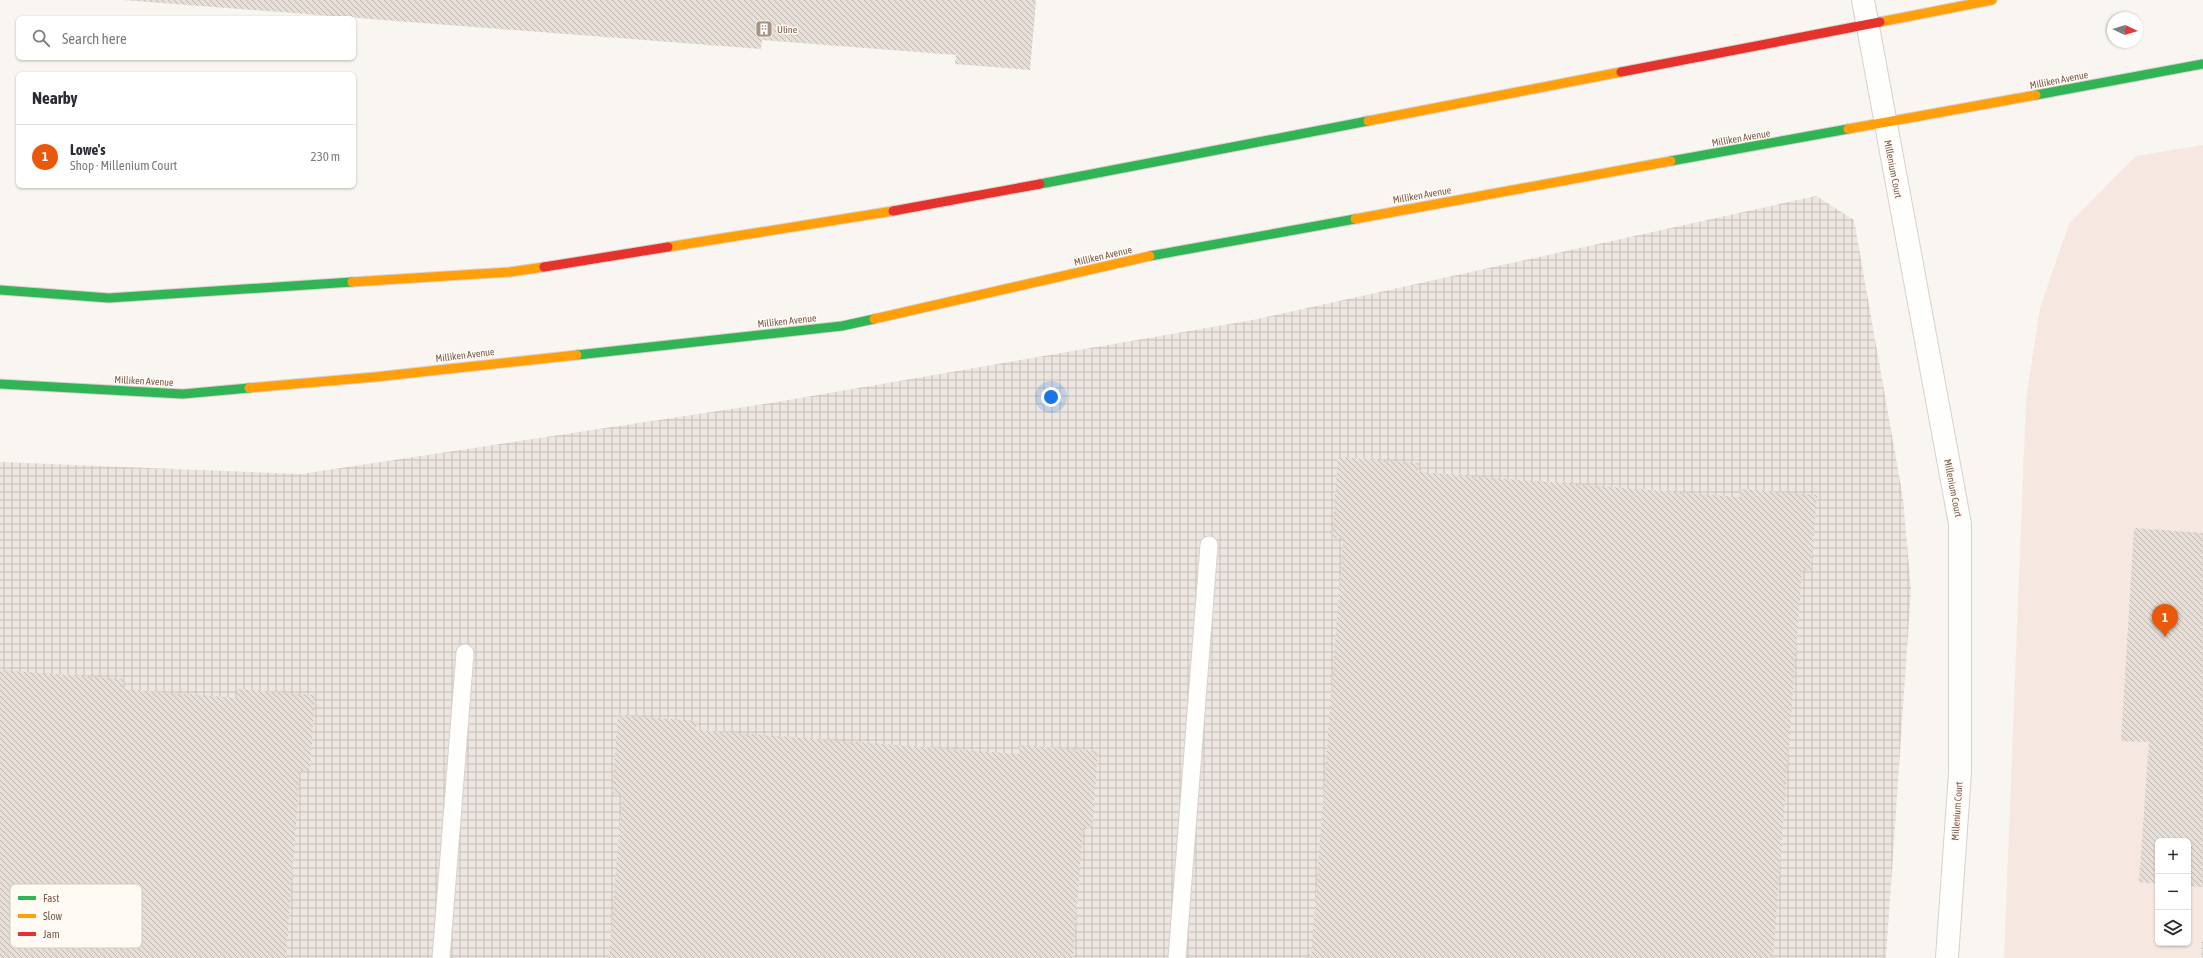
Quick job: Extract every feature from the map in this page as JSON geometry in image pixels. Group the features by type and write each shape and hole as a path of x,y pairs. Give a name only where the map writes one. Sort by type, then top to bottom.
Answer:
{"main road":[{"path":"0,290 109,298 510,272 955,201 1992,0"},
{"name":"Milliken Avenue","path":"0,384 183,394 375,377 842,326 1140,258 1355,218 1885,124 2203,64"}],"street":[{"name":"Millenium Court","path":"1863,0 1960,524 1960,772 1947,958"}],"lane":[{"path":"1177,958 1209,545"},
{"path":"441,958 465,653"}],"shaded area":[{"path":"2203,145 2203,958 2004,958 2026,399 2040,308 2069,224 2136,156"},
{"path":"1816,196 1854,220 1903,498 1911,590 1886,958 0,958 0,462 301,474 771,403 1253,320"}],"building":[{"name":"Uline","path":"123,0 1036,0 1030,70 955,64 956,55 762,40 761,49 356,18 356,16 331,16"},
{"path":"1338,457 1419,463 1418,472 1739,497 1740,489 1817,495 1811,571 1802,570 1773,958 1311,958 1343,539 1332,538"},
{"path":"2134,528 2203,533 2203,887 2191,886 2191,838 2155,838 2155,884 2139,882 2149,742 2121,741"},
{"path":"0,670 124,679 123,689 237,698 237,689 315,695 310,771 300,771 286,958 0,958"},
{"path":"618,715 697,721 696,730 1019,754 1020,745 1098,751 1092,829 1083,828 1073,958 609,958 622,795 612,794"},
{"path":"2202,942 2203,958 2201,958"}],"traffic: fast":[{"path":"2036,95 2203,64"},
{"path":"1040,184 1368,121"},
{"path":"1671,161 1848,129"},
{"path":"1150,256 1355,219"},
{"path":"0,290 109,298 352,282"},
{"path":"577,355 842,326 874,319"},
{"path":"0,384 183,394 249,388"}],"traffic: slow":[{"path":"1880,22 1992,0"},
{"path":"1368,121 1621,72"},
{"path":"1848,129 2036,95"},
{"path":"1355,219 1671,161"},
{"path":"668,247 893,211"},
{"path":"874,319 1150,256"},
{"path":"352,282 510,272 544,267"},
{"path":"249,388 375,377 577,355"}],"traffic: jam":[{"path":"1621,72 1880,22"},
{"path":"893,211 1040,184"},
{"path":"544,267 668,247"}],"place":[{"name":"Uline","path":"764,29"},
{"name":"Lowe's","path":"2165,637"}]}
